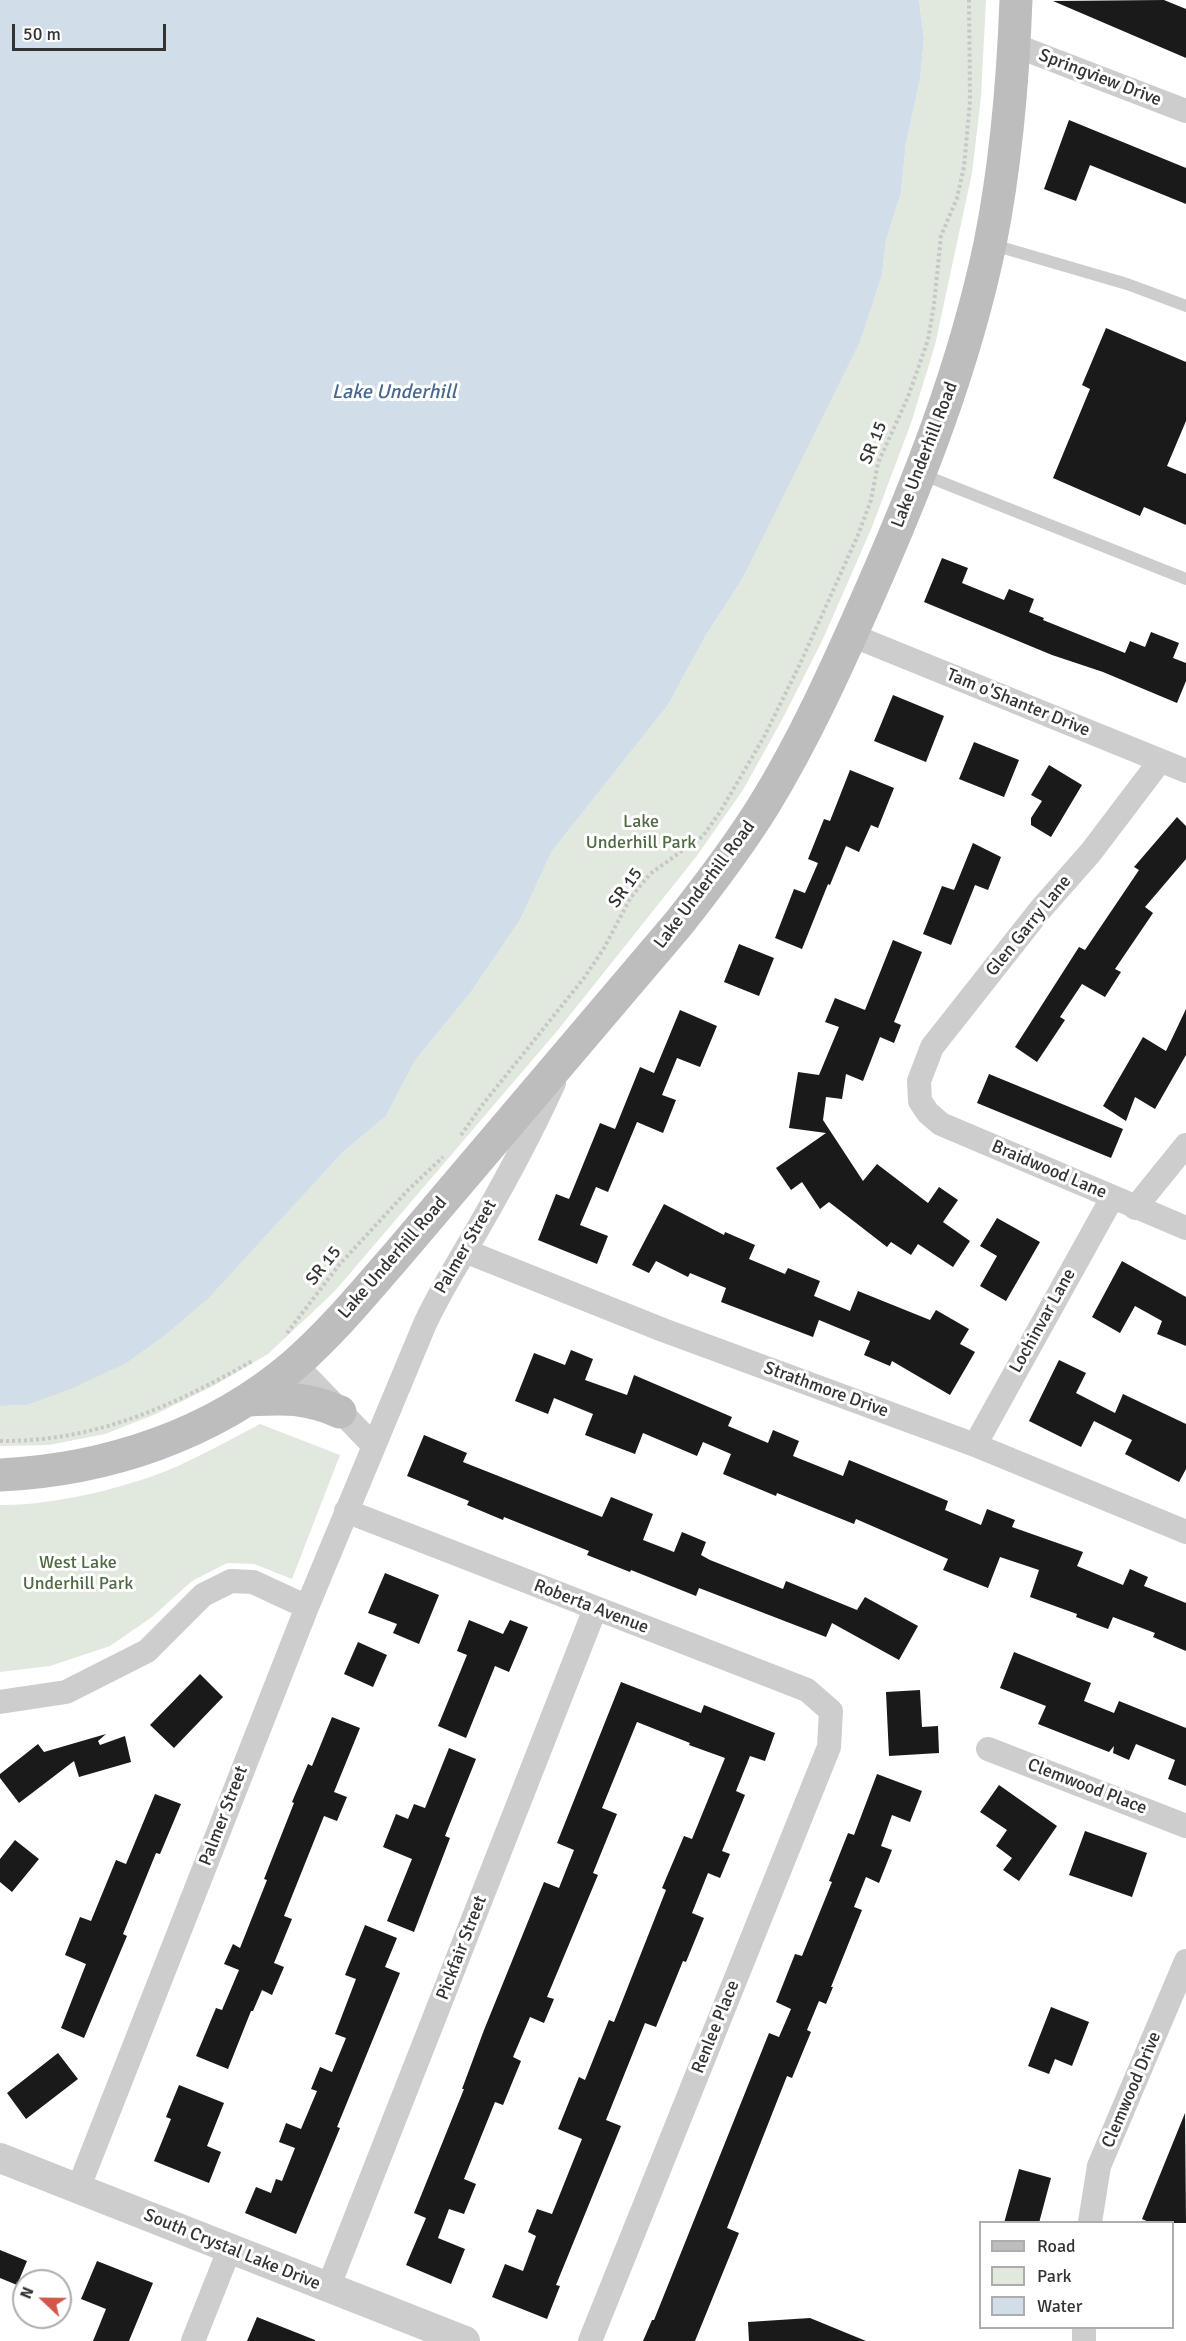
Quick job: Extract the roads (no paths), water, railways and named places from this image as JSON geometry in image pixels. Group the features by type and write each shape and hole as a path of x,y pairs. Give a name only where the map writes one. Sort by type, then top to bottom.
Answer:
{"main road":[{"name":"Lake Underhill Road","path":"0,1475 78,1468 111,1459 144,1449 189,1430 249,1400 288,1352 353,1306 679,924 716,876 780,778 814,714 921,474 961,357 990,244 1001,176 1014,45 1016,0"},
{"path":"249,1400 292,1398 318,1402 340,1412"}],"street":[{"name":"Springview Drive","path":"1014,45 1186,111"},
{"name":"Tam o'Shanter Drive","path":"851,635 1186,771"},
{"name":"Glen Garry Lane","path":"920,1101 919,1081 932,1047 1040,910 1091,852 1160,761"},
{"name":"Palmer Street","path":"78,2189 373,1444 440,1291 528,1139 568,1054"},
{"name":"Braidwood Lane","path":"920,1101 928,1113 941,1124 1186,1228"},
{"path":"1135,1208 1186,1145"},
{"name":"Lochinvar Lane","path":"975,1445 1112,1198"},
{"name":"Strathmore Drive","path":"465,1251 663,1330 975,1445 1186,1532"},
{"path":"288,1352 340,1412 373,1444"},
{"name":"Roberta Avenue","path":"346,1510 807,1690 831,1711"},
{"path":"0,1702 66,1692 147,1651 202,1595 231,1581 253,1582 307,1606"},
{"name":"Pickfair Street","path":"328,2288 595,1609"},
{"name":"Renlee Place","path":"590,2341 829,1747 831,1711"},
{"name":"Clemwood Place","path":"988,1749 1186,1826"},
{"name":"Clemwood Drive","path":"1090,2221 1099,2166 1186,1961"},
{"name":"South Crystal Lake Drive","path":"0,2158 465,2341"},
{"path":"193,2341 230,2248"}],"lane":[{"path":"990,244 1127,284 1186,306"},
{"path":"921,474 1186,579"}],"water":[{"name":"Lake Underhill","path":"0,0 919,0 924,39 920,80 906,142 901,193 886,240 882,275 860,341 743,578 706,635 668,705 552,851 520,920 471,992 414,1062 386,1116 343,1152 208,1299 168,1333 126,1363 75,1387 27,1405 0,1406"}],"park label":[{"name":"Lake Underhill Park","path":"641,832"},
{"name":"West Lake Underhill Park","path":"78,1573"}]}
